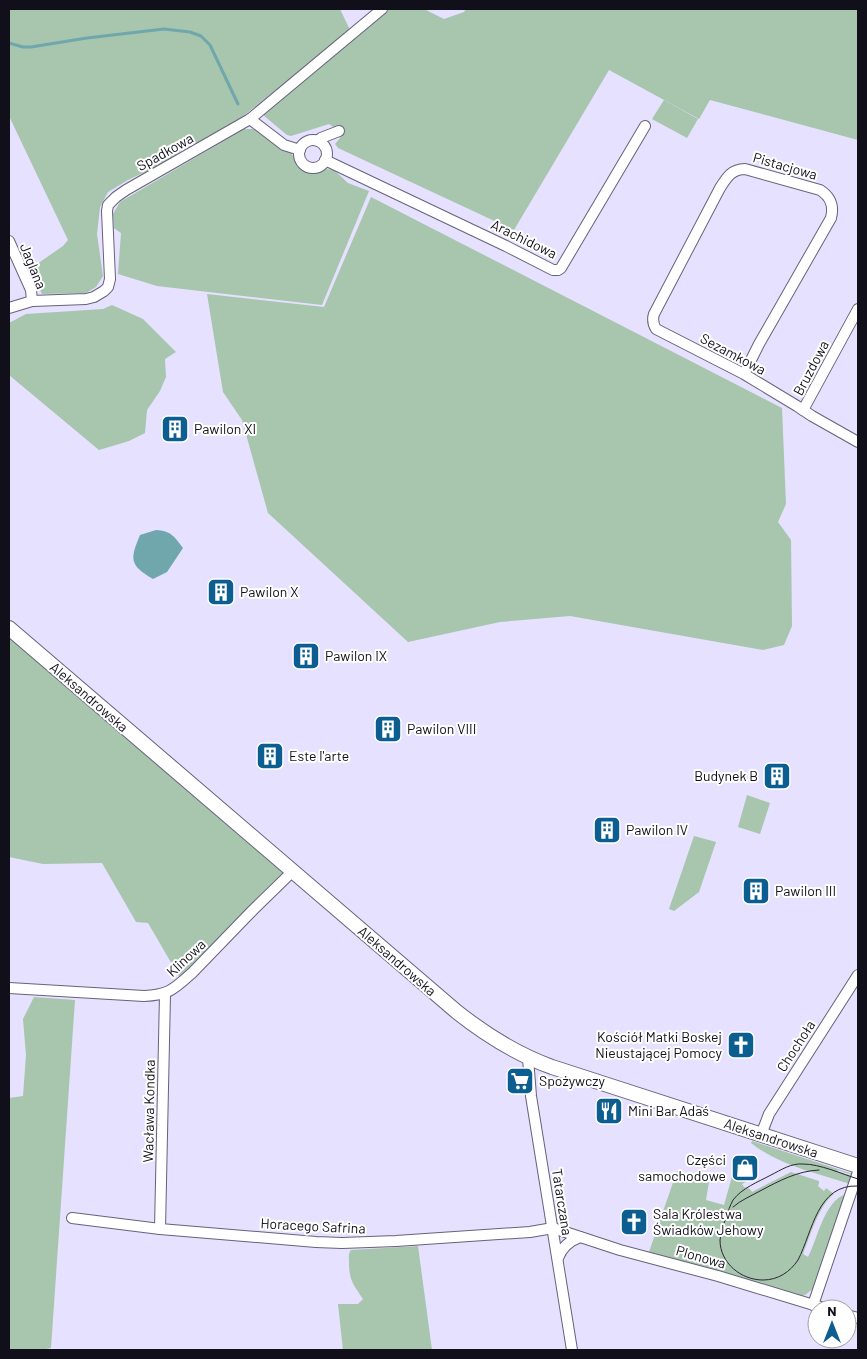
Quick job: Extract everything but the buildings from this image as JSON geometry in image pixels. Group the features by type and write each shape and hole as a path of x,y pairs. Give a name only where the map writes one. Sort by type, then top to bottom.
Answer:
{"main road":[{"name":"Aleksandrowska","path":"9,628 469,1021 496,1040 528,1058 560,1070 858,1166"}],"street":[{"name":"Spadkowa","path":"9,308 32,300 86,299 100,295 108,287 110,279 106,211 108,205 135,184 250,119 382,9"},
{"path":"250,119 284,145 300,150"},
{"name":"Arachidowa","path":"325,160 553,270 558,270 561,268 645,126"},
{"path":"314,140 322,145 327,153 322,164 316,167 307,166 301,160 300,150 307,141 314,140"},
{"name":"Pistacjowa","path":"653,321 656,311 720,188 732,172 740,169 751,170 820,190 831,200 831,218 759,344 744,374"},
{"name":"Jaglana","path":"9,242 31,290 32,300"},
{"name":"Bruzdowa","path":"858,308 803,410 858,442"},
{"name":"Sezamkowa","path":"653,321 656,329 744,374 803,410"},
{"name":"Klinowa","path":"9,988 144,996 165,994 183,982 293,872"},
{"name":"Chochoła","path":"761,1134 769,1114 858,975"},
{"name":"Wacława Kondka","path":"160,1229 165,994"},
{"name":"Tatarczana","path":"528,1058 531,1096 572,1350"},
{"path":"815,1299 858,1172"},
{"name":"Horacego Safrina","path":"72,1218 160,1229 342,1243 530,1232 553,1228"},
{"name":"Plonowa","path":"553,1228 620,1250 718,1276 807,1303"},
{"path":"558,1258 564,1246 574,1239 580,1238"}],"shaded area":[{"path":"9,9 340,9 350,30 242,117 195,144 178,146 180,151 171,160 128,180 108,192 100,207 97,234 103,276 96,287 86,293 42,294 37,279 37,264 63,246 68,240 9,116"},
{"path":"389,9 424,9 444,19 464,12 466,9 858,9 858,140 710,100 699,119 609,70 514,230 338,148 335,144 340,138 335,128 329,124 291,136 287,135 263,115"},
{"path":"664,100 698,119 687,138 652,119"},
{"path":"244,129 253,129 290,151 300,167 305,170 318,172 326,169 334,170 348,183 369,191 322,305 157,286 118,274 121,233 114,228 113,214 120,202"},
{"path":"371,197 782,408 786,504 778,522 791,540 792,626 784,645 763,650 570,616 500,622 408,642 268,513 242,420 223,392 207,294 324,307"},
{"path":"112,305 143,319 176,352 165,359 166,377 160,391 147,410 145,433 129,441 99,450 9,375 9,323 26,314 103,309"},
{"path":"156,530 172,535 183,548 167,572 153,579 139,570 133,556 140,535"},
{"path":"9,635 286,873 180,978 148,923 136,922 102,863 43,864 9,857"},
{"path":"747,795 770,803 760,834 738,827"},
{"path":"694,836 716,842 699,892 674,911 669,909"},
{"path":"34,997 75,1000 51,1348 41,1350 9,1350 9,1098 23,1096 26,1055 23,1019"},
{"path":"752,1141 853,1174 837,1171 852,1176 850,1184 786,1163 762,1151 751,1143"},
{"path":"677,1171 709,1182 706,1200 724,1205 733,1173 751,1179 742,1184 752,1192 791,1172 819,1181 818,1186 824,1191 826,1188 834,1194 819,1213 803,1254 808,1257 827,1212 838,1198 846,1194 814,1288 805,1295 797,1296 649,1252"},
{"path":"418,1246 432,1350 343,1350 338,1304 358,1304 363,1299 351,1278 349,1253 351,1250"}],"waterway":[{"path":"9,43 31,47 164,29 190,32 201,36 210,45 238,104"}],"tram line":[{"path":"858,1179 824,1167 799,1164 786,1167 750,1186 733,1200 729,1209 720,1240 724,1256 733,1269 747,1277 763,1280 774,1279 791,1268 798,1260 818,1211 825,1201 833,1193 844,1187 858,1186"},
{"path":"733,1207 746,1198 788,1177 803,1172 819,1170"}],"place":[{"name":"Pawilon XI","path":"175,429"},
{"name":"Pawilon X","path":"221,592"},
{"name":"Pawilon IX","path":"306,656"},
{"name":"Pawilon VIII","path":"388,729"},
{"name":"Este l'arte","path":"270,756"},
{"name":"Budynek B","path":"777,776"},
{"name":"Pawilon IV","path":"607,830"},
{"name":"Pawilon III","path":"756,891"},
{"name":"Kościół Matki Boskej Nieustającej Pomocy","path":"741,1045"},
{"name":"Spożywczy","path":"520,1081"},
{"name":"Mini Bar Adaś","path":"609,1111"},
{"name":"Części samochodowe","path":"745,1168"},
{"name":"Sala Królestwa Świadków Jehowy","path":"634,1222"}]}
